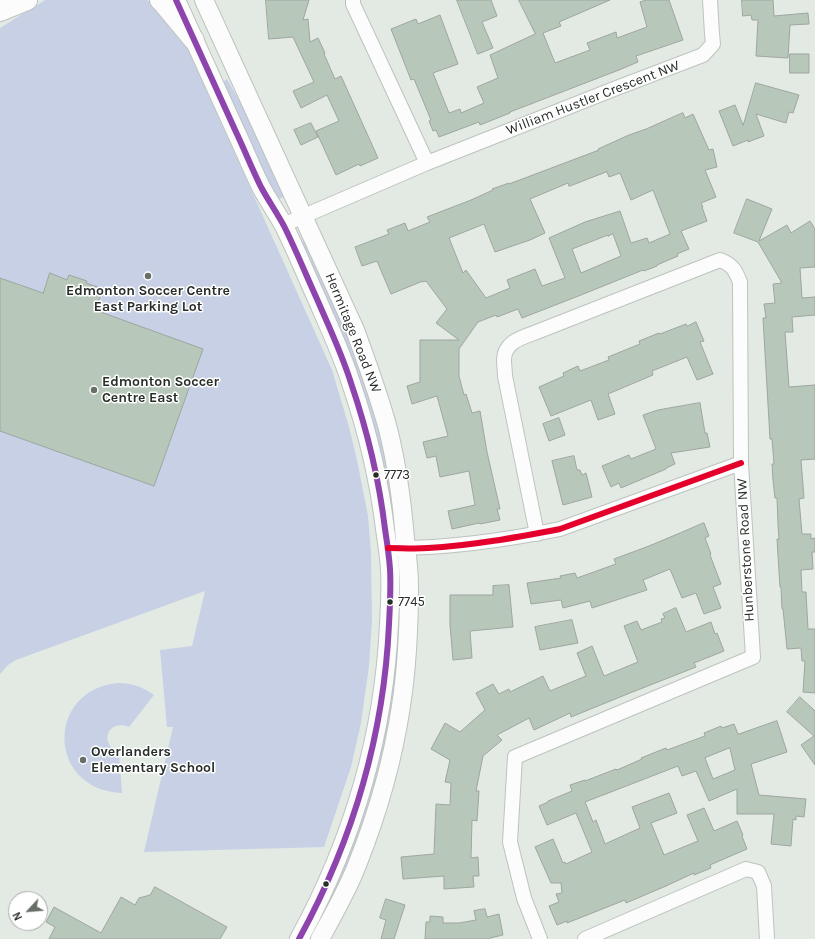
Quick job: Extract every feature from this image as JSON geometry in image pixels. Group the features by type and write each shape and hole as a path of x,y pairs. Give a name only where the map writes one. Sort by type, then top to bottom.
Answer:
{"main road":[{"path":"0,6 11,0"},
{"path":"0,11 27,0"},
{"path":"160,0 194,40"}],"street":[{"name":"Hermitage Road NW","path":"176,0 261,186 283,225 340,350 370,446 384,513 390,569 390,605 382,698 372,748 359,798 340,853 299,939"},
{"name":"Hermitage Road NW","path":"204,0 355,330 379,396 388,431 403,514 409,584 408,635 401,706 391,758 375,814 357,866 320,939"},
{"path":"353,0 353,4 427,163"},
{"name":"William Hustler Crescent NW","path":"283,225 427,163 621,86 704,55 713,44 710,0"},
{"name":"Hunberstone Road NW","path":"537,534 506,376 504,359 507,347 520,338 534,334 720,260 728,264 736,271 740,282 741,463 752,657 515,757 510,842 524,898 540,939"},
{"path":"388,548 428,548 461,545 537,534 560,529 741,463"},
{"path":"585,939 746,869 758,872 764,886 767,939"}],"shaded area":[{"path":"45,0 147,0 160,10 186,45 332,370 349,427 368,516 371,553 372,621 369,666 361,723 351,767 324,847 144,852 173,727 167,727 160,650 192,646 205,591 16,660 8,665 0,674 0,28"},
{"path":"227,79 248,116 285,196 279,199 272,190 223,82"},
{"path":"305,241 342,322 358,362 379,426 390,477 398,526 392,528 299,243"},
{"path":"400,576 400,633 397,676 390,723 380,769 367,815 354,851 313,937 308,935 346,850 395,577"},
{"path":"118,683 137,686 154,695 129,727 122,725 116,726 108,733 107,738 109,743 119,752 122,793 97,788 79,776 69,759 64,740 67,720 77,703 94,690"}],"building":[{"path":"266,0 309,0 303,20 308,19 310,42 318,38 335,79 341,76 378,158 360,166 359,164 336,175 316,131 339,121 327,95 301,108 293,91 314,82 293,37 269,39"},
{"path":"457,0 491,0 497,16 482,22 493,48 478,54"},
{"path":"519,0 610,0 559,22 561,26 543,33 555,63 590,50 587,43 616,32 617,38 647,27 640,2 646,0 669,0 683,40 636,56 638,62 619,70 480,125 479,122 439,137 436,130 433,131 429,121 431,120 414,79 411,80 391,29 416,19 418,24 440,15 458,64 433,73 449,113 460,109 461,113 484,103 477,87 498,78 490,55 535,34"},
{"path":"742,0 773,0 774,16 808,13 809,24 790,25 788,58 756,56 758,20 752,20 751,15 743,16"},
{"path":"790,54 809,54 809,73 790,73"},
{"path":"756,83 799,95 793,113 789,112 786,123 756,114 764,136 733,146 719,111 735,105 743,125"},
{"path":"683,113 685,118 693,114 709,150 713,149 717,167 705,170 716,197 701,203 707,221 681,231 689,249 677,254 678,256 657,266 644,271 643,270 522,318 518,309 478,322 459,349 459,376 464,395 466,394 472,413 480,411 487,452 500,509 497,509 500,520 452,529 448,511 475,505 469,471 440,477 436,456 427,458 423,442 448,436 437,396 412,404 407,386 420,382 420,340 459,340 436,323 447,309 426,281 391,294 377,261 362,266 355,247 389,234 387,230 405,223 408,231 430,222 427,217 471,200 493,190 492,189 599,150 598,149 629,135","holes":["607,172 609,177 620,173 631,200 653,190 670,234 649,243 647,238 631,243 620,211 585,222 549,238 565,278 542,286 535,269 507,280 510,288 486,298 466,270 463,273 449,238 484,224 495,252 530,240 545,233 530,199 568,183 569,186","613,234 621,256 581,273 572,249"]},
{"path":"311,123 318,137 301,145 294,130"},
{"path":"747,199 772,209 759,241 787,225 791,233 810,221 815,229 815,267 800,268 802,298 815,297 815,315 792,317 793,332 785,332 789,387 815,385 815,459 801,460 804,498 799,499 802,534 811,534 811,539 815,538 815,552 812,552 813,569 801,570 802,592 806,592 808,629 815,629 815,693 803,692 805,661 802,661 801,648 787,649 780,587 777,539 779,539 777,498 775,498 773,480 772,464 774,464 772,439 770,439 763,318 766,318 764,304 775,303 773,284 782,283 758,242 734,233"},
{"name":"Edmonton Soccer Centre East","path":"50,273 67,280 69,275 87,281 86,283 103,289 95,310 203,349 154,486 0,431 0,278 43,293"},
{"path":"696,322 704,341 700,342 713,374 697,380 687,357 652,371 653,375 608,394 615,414 598,420 591,400 551,416 539,387 564,376 563,373 578,366 580,371 609,360 608,357 640,344 639,341 686,324 687,326"},
{"path":"700,403 705,433 707,433 710,447 671,453 675,464 621,488 619,483 611,487 602,466 629,455 631,459 656,449 643,415 658,410"},
{"path":"559,418 565,435 549,441 543,424"},
{"path":"574,456 577,470 580,470 582,475 586,473 592,497 563,505 552,461"},
{"path":"704,523 709,536 705,538 721,584 713,587 721,608 704,614 696,593 682,598 670,569 643,580 647,590 592,608 590,601 563,608 561,600 531,604 527,583 561,578 560,576 575,573 577,578 616,564 614,559"},
{"path":"509,585 513,627 470,631 472,658 453,660 450,625 450,595 493,595 493,586"},
{"path":"676,608 686,632 711,622 715,634 717,633 724,651 694,663 696,667 571,717 570,713 534,730 529,718 497,735 502,740 483,756 476,791 479,791 477,821 472,820 471,858 478,857 479,876 473,876 474,887 444,889 444,876 403,879 401,857 434,854 436,804 450,805 451,783 445,782 450,760 431,749 445,723 460,732 485,710 476,693 493,684 499,694 509,689 510,692 543,676 550,691 586,676 577,653 592,646 604,676 638,662 624,626 637,621 641,630 662,622 661,619 665,618 663,614"},
{"path":"572,620 578,643 540,650 535,627"},
{"path":"800,697 815,711 815,765 801,745 814,736 787,712"},
{"path":"777,721 787,752 751,764 759,795 806,799 804,817 796,816 796,820 793,819 791,846 771,844 774,814 737,814 737,789 709,801 696,771 682,776 678,766 585,802 593,822 596,820 605,844 640,828 632,807 669,793 677,813 651,823 664,855 698,841 687,815 704,808 714,831 737,821 747,849 710,865 711,868 694,875 694,873 626,903 625,900 567,923 567,921 557,925 549,906 559,902 556,894 562,893 561,883 551,883 535,847 553,839 563,863 565,862 566,864 592,852 576,813 547,825 539,806 572,791 570,785 616,769 617,770 666,748 667,750 705,736 704,733 721,726 722,728 734,724 738,734","holes":["730,748 735,770 713,779 705,758"]},
{"path":"155,887 227,927 220,939 49,939 55,927 48,923 48,918 54,907 101,933 121,897 135,905 139,898 150,895"},
{"path":"386,899 405,905 394,939 381,939 386,920 380,918"},
{"path":"485,909 487,917 499,914 503,935 490,939 425,939 426,922 430,922 430,916 443,917 443,923 459,923 476,920 474,911"}],"transit line":[{"path":"176,0 258,180 293,244 344,362 357,401 372,455 388,549 390,590 386,665 372,747 362,787 335,864 299,939"},
{"path":"388,548 444,547 511,538 560,529 741,463"}],"place":[{"name":"Edmonton Soccer Centre East Parking Lot","path":"148,276"},
{"name":"Edmonton Soccer Centre East","path":"94,390"},
{"name":"7773","path":"376,475"},
{"name":"7745","path":"390,602"},
{"name":"Overlanders Elementary School","path":"83,760"}]}
